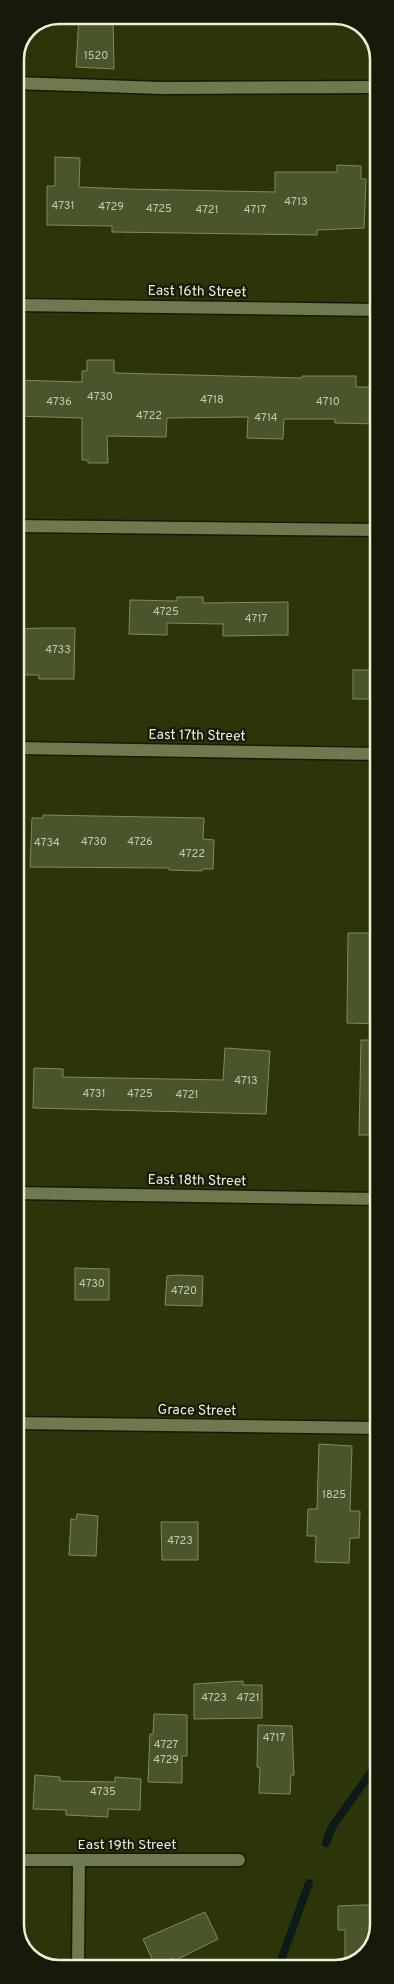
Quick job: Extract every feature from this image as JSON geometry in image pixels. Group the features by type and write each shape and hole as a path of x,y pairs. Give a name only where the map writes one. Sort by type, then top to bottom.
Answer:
{"street":[{"path":"24,83 162,88 370,87"},
{"name":"East 16th Street","path":"24,305 370,310"},
{"path":"24,526 370,530"},
{"name":"East 17th Street","path":"24,748 370,754"},
{"name":"East 18th Street","path":"24,1193 370,1199"},
{"name":"Grace Street","path":"24,1423 370,1428"},
{"name":"East 19th Street","path":"24,1860 238,1860"},
{"path":"78,1960 79,1860"}],"building":[{"path":"78,24 113,24 114,69 76,67"},
{"path":"55,157 80,158 79,187 127,189 275,192 275,172 337,172 337,165 361,166 361,179 366,179 364,228 317,230 317,235 112,232 112,226 47,225 47,186 55,186"},
{"path":"87,360 114,360 114,372 118,373 302,378 302,376 356,376 356,387 370,387 370,424 335,423 335,419 284,419 283,439 247,438 248,417 167,418 166,437 107,436 108,463 88,463 88,460 82,460 82,418 24,416 24,380 82,382 82,371 87,371"},
{"path":"177,597 203,597 203,603 288,602 288,635 223,636 223,624 167,623 167,635 129,634 130,600 177,601"},
{"path":"75,628 74,679 39,679 39,675 24,675 24,629"},
{"path":"353,670 370,670 370,699 353,699"},
{"path":"43,815 204,818 203,839 214,840 213,869 202,869 202,871 169,870 169,868 30,867 32,818 43,818"},
{"path":"348,933 370,933 370,1024 347,1023"},
{"path":"361,1040 370,1040 370,1135 359,1135"},
{"path":"225,1048 270,1051 266,1114 33,1108 34,1068 63,1069 63,1077 223,1080"},
{"path":"75,1268 109,1269 109,1300 75,1300"},
{"path":"167,1276 203,1276 202,1306 165,1305"},
{"path":"319,1444 352,1446 350,1511 360,1511 359,1538 350,1538 349,1563 315,1562 316,1536 307,1536 308,1509 317,1509"},
{"path":"77,1514 98,1516 96,1556 69,1555 71,1519 76,1520"},
{"path":"161,1522 198,1522 198,1560 162,1560"},
{"path":"243,1681 243,1685 262,1685 262,1718 194,1719 194,1684"},
{"path":"154,1714 187,1715 187,1756 182,1756 182,1783 148,1782 150,1734 153,1734"},
{"path":"258,1725 292,1726 294,1775 291,1775 290,1794 259,1793 260,1768 257,1767"},
{"path":"35,1775 60,1777 60,1781 115,1782 115,1777 141,1779 140,1810 108,1809 108,1817 66,1815 66,1810 33,1809"},
{"path":"370,1905 370,1932 366,1943 353,1956 345,1959 345,1930 338,1930 338,1906"},
{"path":"205,1912 218,1939 176,1960 173,1958 168,1960 152,1960 143,1939"}],"waterway":[{"path":"326,1843 332,1827 370,1774"},
{"path":"281,1960 309,1883"}]}
